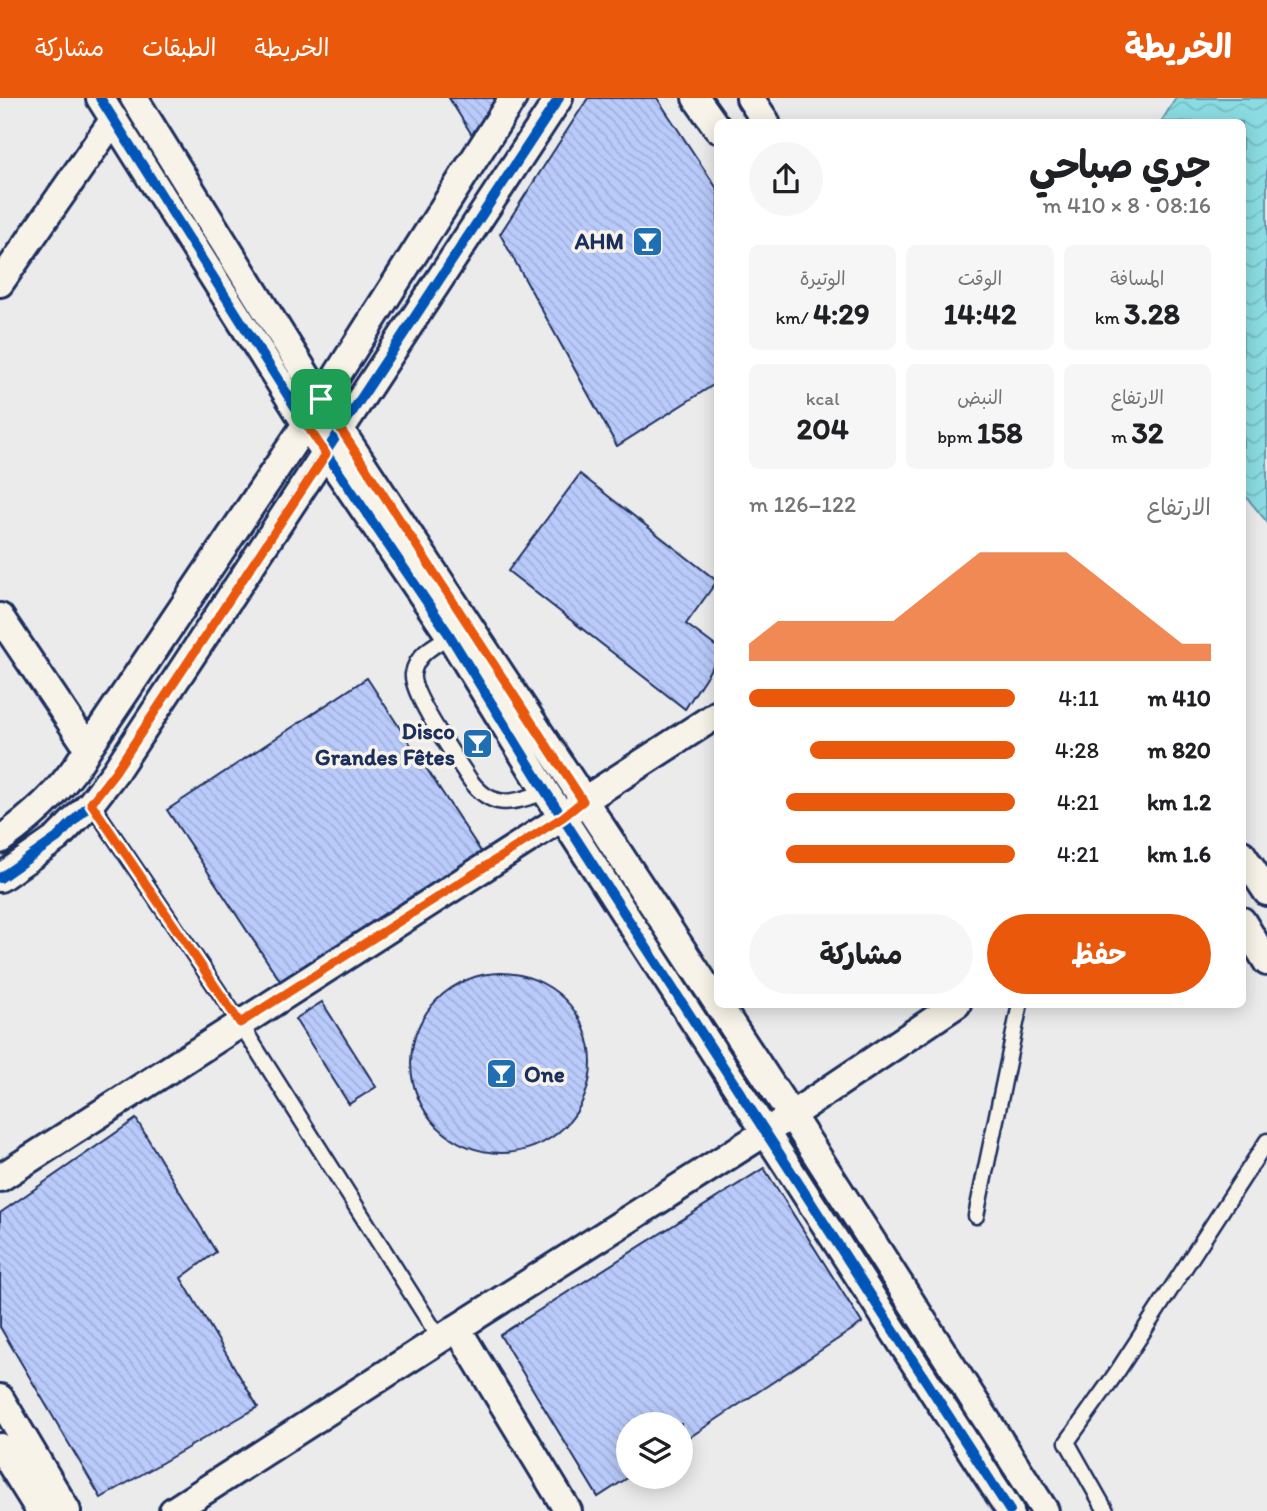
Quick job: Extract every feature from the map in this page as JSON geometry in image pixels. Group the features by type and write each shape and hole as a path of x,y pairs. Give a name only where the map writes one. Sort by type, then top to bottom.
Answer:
{"street":[{"path":"134,98 573,809 766,1132 1010,1511"},
{"path":"0,840 14,831 78,767 88,748 306,424 513,98"},
{"path":"0,878 57,838 91,803 115,772 559,98"},
{"path":"750,98 764,119"},
{"path":"699,99 714,123"},
{"path":"0,283 107,108 306,424 450,636 546,792 573,809 714,999"},
{"path":"0,617 88,748"},
{"path":"0,1178 714,717"},
{"path":"1246,860 1267,892"},
{"path":"1246,928 1267,962"},
{"path":"721,1008 1045,1511"},
{"path":"173,1511 766,1132 951,1008"},
{"path":"448,1334 568,1511"},
{"path":"0,1398 67,1511"},
{"path":"0,1447 40,1511"}],"lane":[{"path":"450,636 427,649 415,666 412,677 418,695 470,780 479,792 500,803 546,792"},
{"path":"91,803 448,1334"},
{"path":"976,1216 1019,1008"},
{"path":"1106,1511 1067,1442 1117,1371 1267,1142"}],"water":[{"path":"1176,98 1267,98 1267,522 1246,497 1246,119 1163,119"}],"building":[{"path":"449,98 496,98 472,135"},
{"path":"588,98 657,98 714,184 714,385 617,446 500,234"},
{"path":"580,474 714,579 714,585 686,624 714,645 714,664 685,709 508,571"},
{"path":"367,678 482,853 283,985 167,810"},
{"name":"One","path":"501,973 535,980 565,999 584,1029 591,1063 584,1097 565,1127 535,1146 501,1153 467,1146 437,1127 418,1097 411,1063 418,1029 437,999 467,980"},
{"path":"322,1002 376,1087 349,1104 295,1019"},
{"path":"136,1119 216,1252 181,1278 258,1407 101,1498 0,1327 0,1213"},
{"path":"764,1168 862,1323 693,1435 693,1412 616,1412 616,1485 598,1497 500,1335"}],"cycle path":[{"path":"100,98 306,424 450,636 546,792 1010,1511"},
{"path":"0,878 57,838 91,803 115,772 559,98"}],"place":[{"name":"AHM","path":"647,241"},
{"name":"Disco Grandes Fêtes","path":"478,744"},
{"name":"One","path":"501,1074"}],"route":[{"path":"321,399 583,801 563,817 240,1023 91,803 115,772 326,454 306,424 321,399"}]}
